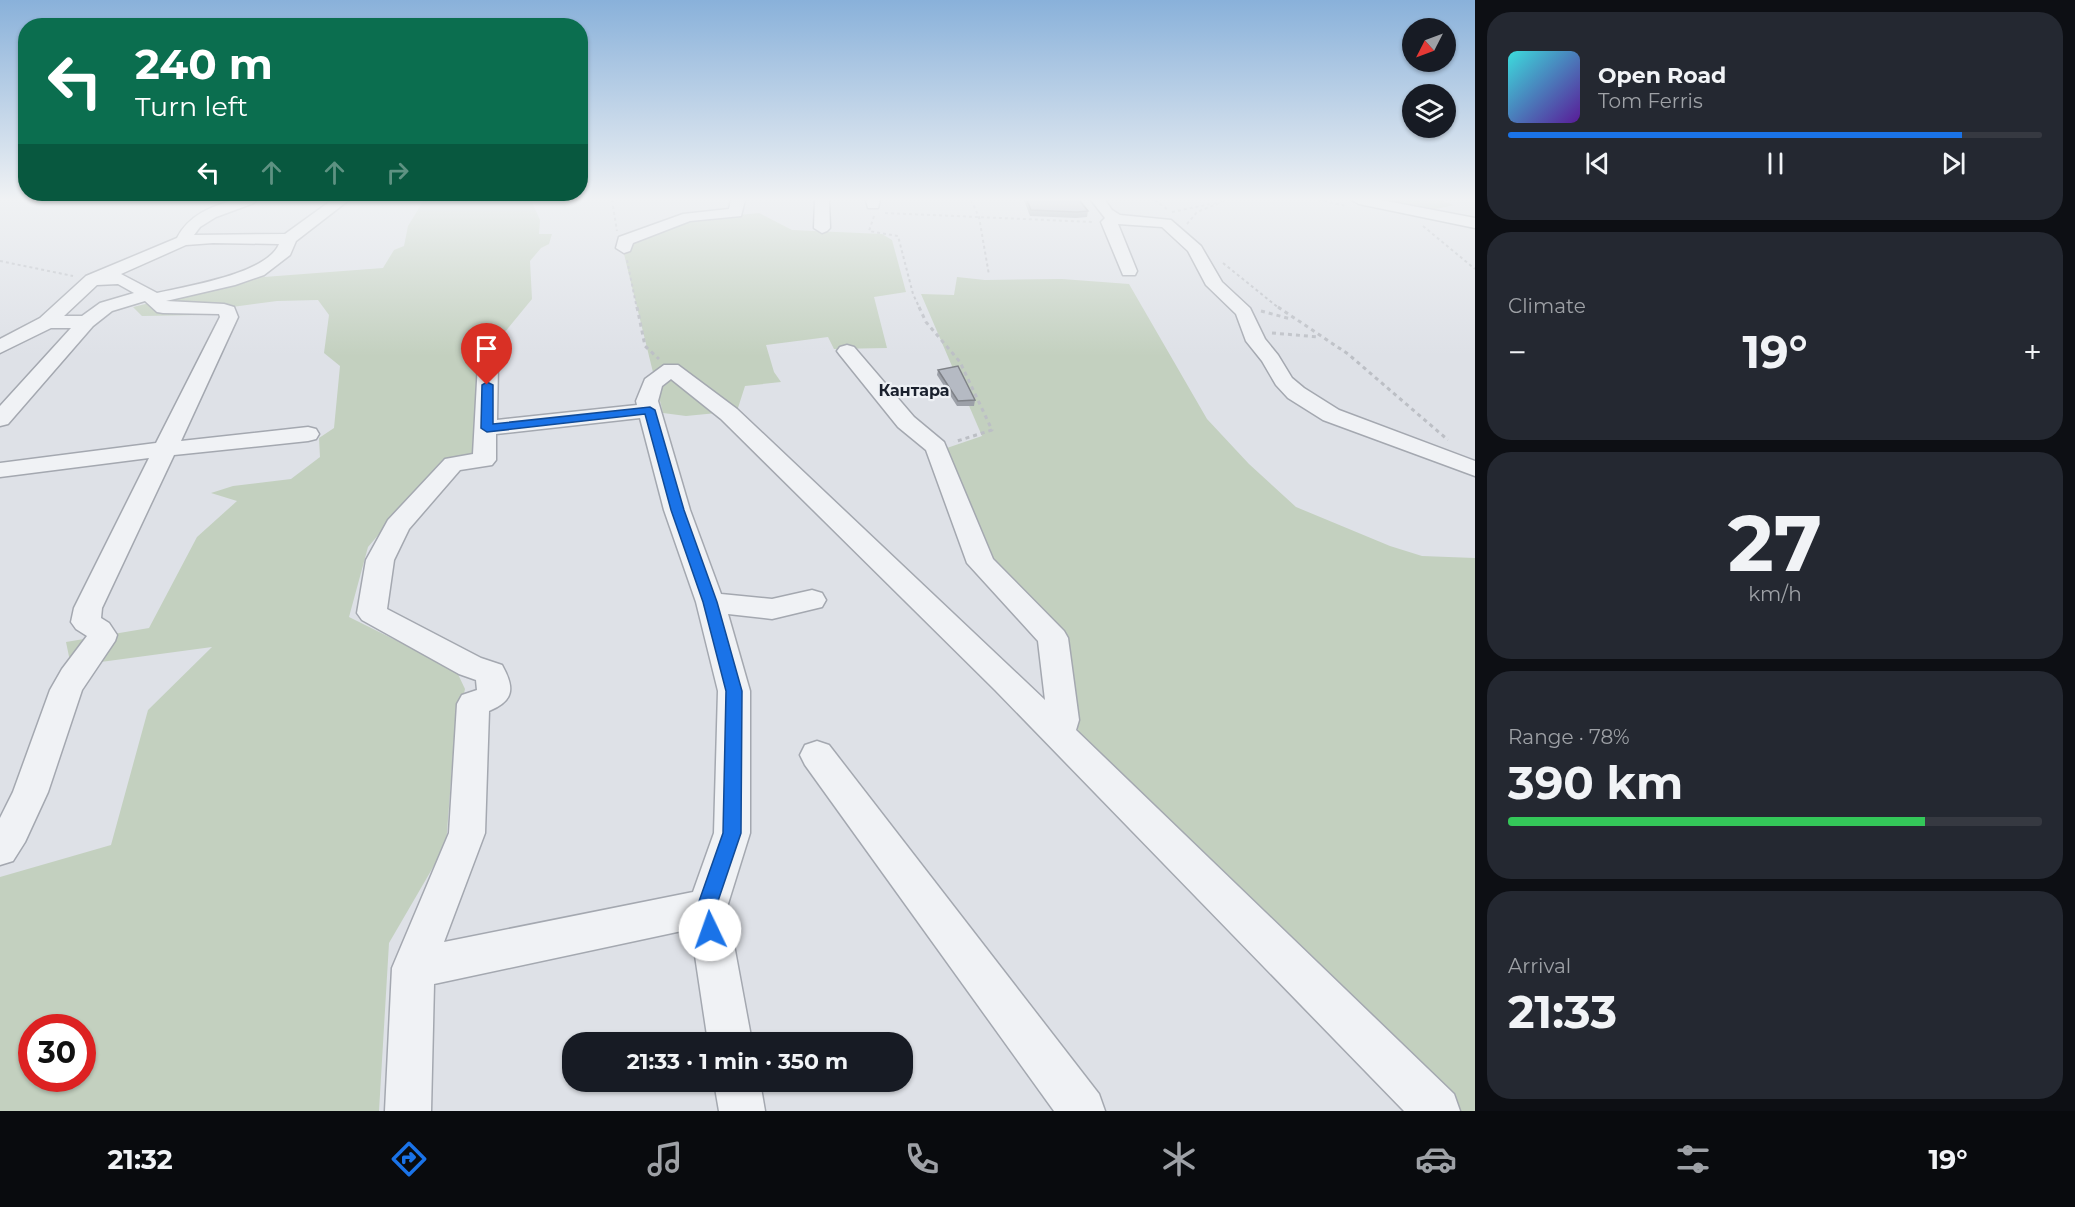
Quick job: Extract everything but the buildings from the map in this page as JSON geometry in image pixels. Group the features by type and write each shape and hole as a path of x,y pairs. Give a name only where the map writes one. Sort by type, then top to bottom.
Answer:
{"street":[{"path":"0,347 46,322 92,280 158,252"},
{"path":"0,419 86,321 106,307 229,281 258,271 284,252"},
{"path":"1123,252 1129,271"},
{"path":"1197,252 1215,285 1244,312 1256,341 1271,359 1283,381 1296,393 1331,415 1472,471"},
{"path":"5,840 29,800 66,689 100,641 102,635 99,630 86,622 88,608 167,449 230,313 217,308 164,308 122,279 92,280"},
{"path":"46,322 86,321"},
{"path":"847,351 906,422 936,447 981,563 1053,638 1063,720 1058,734"},
{"path":"408,1111 413,968 467,833 473,704 494,696 491,673 470,666 372,613 380,561 397,526 453,464 484,460 488,363"},
{"path":"728,1032 706,907 732,833 734,691 710,602 677,510 647,401 652,383 671,369 729,414 1058,734 1437,1111"},
{"path":"487,428 650,410"},
{"path":"0,470 308,434"},
{"path":"710,602 772,609 812,600"},
{"path":"817,755 1082,1111"},
{"path":"413,968 706,907"},
{"path":"739,1092 742,1111"}],"path":[{"path":"625,252 645,346 671,369"},
{"path":"902,252 912,294 926,322 960,362 992,430 936,447"},
{"path":"986,252 990,275"},
{"path":"1453,252 1475,269"},
{"path":"1220,260 1288,316 1348,354 1450,442"},
{"path":"0,261 92,280"}],"green space":[{"path":"393,252 538,252 530,261 532,299 491,349 480,372 472,457 441,462 368,547 349,617 456,670 465,689 454,741 446,845 389,943 379,1111 0,1111 0,877 111,845 148,710 212,647 71,666 66,642 149,628 197,537 237,501 211,493 233,486 291,479 320,457 319,438 334,428 340,366 324,353 329,315 318,300 277,301 232,307 200,315 142,316 133,307 252,278 383,268"},
{"path":"623,252 895,252 906,292 874,297 887,348 834,349 828,337 766,345 774,372 781,382 745,386 737,411 686,416 663,413"},
{"path":"957,277 985,280 1062,279 1129,284 1207,419 1249,464 1296,507 1390,546 1422,556 1475,558 1475,1111 1441,1111 1085,755 1053,638 986,558 944,449 982,436 921,294 954,295"}],"district":[{"name":"Кантара","path":"914,390"}],"route":[{"path":"487,385 487,428 650,410 677,510 710,602 734,691 732,833 706,907 710,930"}]}
